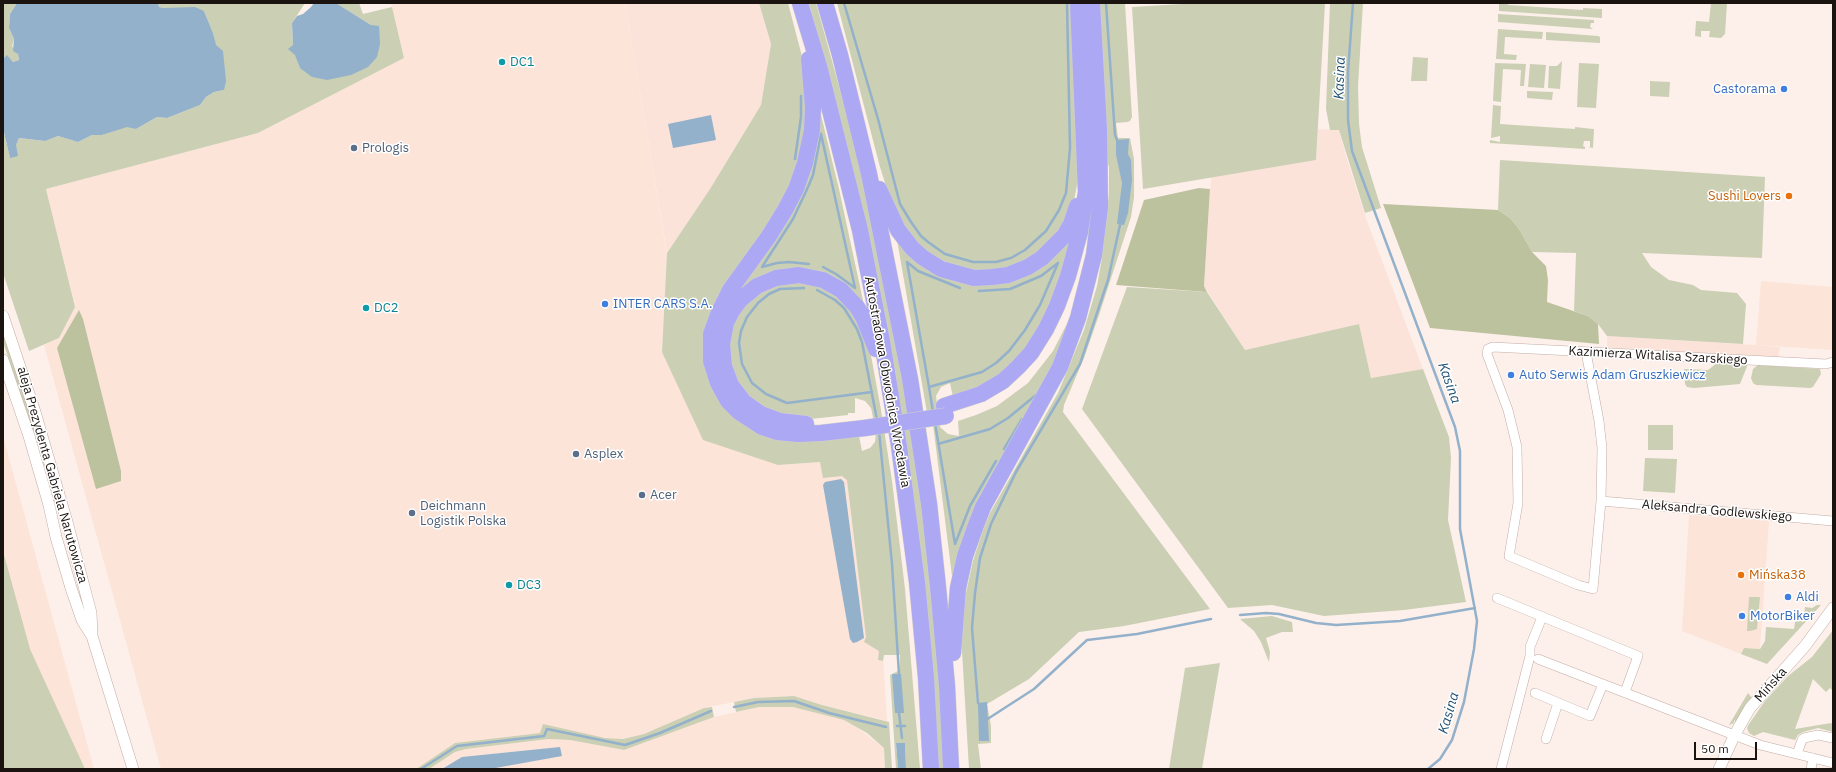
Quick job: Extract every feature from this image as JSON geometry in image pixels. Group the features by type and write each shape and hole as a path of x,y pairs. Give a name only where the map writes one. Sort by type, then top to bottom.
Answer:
{"highway":[{"name":"Autostradowa Obwodnica Wrocławia","path":"825,3 840,54 869,174 900,326 929,504 947,686 951,769"},
{"path":"945,411 976,397 997,385 1018,367 1039,341 1057,306 1075,253 1085,197 1086,163 1078,3"},
{"path":"947,686 953,653 956,602 965,556 983,507 1060,367 1074,330 1087,288 1095,249 1100,207 1099,129 1092,3"},
{"name":"Autostradowa Obwodnica Wrocławia","path":"802,9 819,66 860,230 889,384 904,483 916,582 926,677 931,769"},
{"path":"802,9 813,106 812,130 807,158 796,189 785,210 769,236 730,290 718,312 711,334 711,361 718,383 725,396 739,412 762,427 777,432 798,434 821,433 865,423 980,406 1009,389 1030,369 1047,346 1066,310 1080,271 1089,239 1099,180"},
{"path":"869,174 880,191 898,230 912,248 922,257 941,269 962,276 992,278 1008,275 1028,267 1042,258 1060,240 1071,224 1075,214 1086,163"},
{"path":"865,423 812,424 788,422 768,417 744,402 728,378 722,351 726,323 736,305 752,289 776,278 790,275 807,276 829,283 847,295 860,313 871,334 889,384"}],"street":[{"name":"aleja Prezydenta Gabriela Narutowicza","path":"3,316 35,412 67,522 90,613 92,636 134,769"},
{"name":"Kazimierza Witalisa Szarskiego","path":"1600,501 1593,589 1578,585 1509,556 1518,503 1517,451 1508,410 1487,354 1488,349 1493,347 1826,364 1833,362"},
{"path":"1586,352 1600,428 1602,448 1600,501"},
{"name":"aleja Prezydenta Gabriela Narutowicza","path":"3,360 29,436 71,588 82,620 92,636"},
{"name":"Aleksandra Godlewskiego","path":"1600,501 1833,521"},
{"path":"1497,598 1638,656 1626,689"},
{"name":"Mińska","path":"1719,769 1735,734 1750,708 1805,646 1833,608"},
{"path":"1501,769 1530,656 1530,647 1542,617"},
{"path":"1538,659 1603,684 1626,689 1760,745 1833,763"},
{"path":"1535,693 1590,716 1603,684"},
{"path":"1546,739 1558,702"},
{"path":"1797,754 1802,740 1808,736 1818,734 1833,738"},
{"path":"1810,769 1813,758"}],"shaded area":[{"path":"391,3 625,3 667,255 662,352 778,465 861,459 883,658 887,721 822,705 794,696 754,698 704,708 644,734 623,739 540,733 455,743 416,769 161,769 44,345 59,338 75,307 46,189 258,133 404,58"},
{"path":"625,3 759,3 771,44 761,105 710,189 667,253"},
{"path":"1318,129 1339,130 1367,221 1423,369 1371,378 1359,324 1245,350 1204,286 1211,177 1316,160"},
{"path":"1761,281 1833,287 1833,350 1756,345"},
{"path":"1607,336 1780,347 1778,358 1607,348"},
{"path":"3,436 94,769 3,769"},
{"path":"1689,515 1769,521 1760,649 1744,648 1741,654 1682,631"},
{"path":"759,707 793,707 844,720 857,727 884,748 885,769 429,769 455,752 466,749 548,739 570,740 624,750 714,717"}],"green space":[{"path":"3,3 17,3 10,14 9,28 14,39 12,46 18,54 19,60 13,62 7,56 3,59"},
{"path":"158,3 305,3 292,23 293,45 300,68 371,25 336,3 359,3 363,14 392,7 404,58 258,133 46,189 75,307 59,338 29,351 3,273 3,128 10,158 19,138 44,141 58,136 78,142 92,135 102,135 127,126 136,129 157,117 167,118 200,105 206,97 214,92 224,90 213,33 204,11 164,8 159,7"},
{"path":"759,3 788,3 804,64 806,134 789,191 728,286 726,409 859,436 862,451 870,448 875,442 876,432 871,408 865,401 855,398 855,413 811,419 792,418 757,405 735,379 728,349 735,318 752,296 786,281 829,288 853,311 870,350 892,481 905,589 920,769 906,769 905,743 896,743 898,769 896,769 890,675 900,670 900,655 884,655 883,661 878,660 879,651 864,642 866,637 847,480 842,476 823,478 820,462 778,465 703,440 662,352 667,253 710,189 761,105 771,44"},
{"path":"809,3 816,3 842,97 859,163 891,308 921,493 936,638 945,769 938,769 911,478 895,374 861,205"},
{"path":"837,3 1072,3 1079,175 1072,210 1047,246 1015,266 973,272 944,264 914,242 891,202 880,167"},
{"path":"1098,3 1125,3 1132,117 1130,121 1116,123 1118,138 1130,138 1134,159 1134,197 1131,217 1099,315 1084,358 1064,405 1063,412 1210,609 1124,626 1079,632 1029,679 987,704 991,726 991,743 978,744 981,769 969,769 962,651 962,625 966,593 973,561 990,513 1058,393 1084,330 1097,286 1102,258 1101,255 1109,194 1109,167 1106,161"},
{"path":"1199,3 1325,3 1316,160 1143,189 1132,7"},
{"path":"1330,3 1363,3 1358,86 1359,124 1362,147 1381,208 1365,213 1339,130 1330,130 1326,109"},
{"path":"1499,3 1508,3 1508,5 1583,10 1583,8 1602,9 1602,18 1499,11"},
{"path":"1711,3 1727,3 1725,34 1721,38 1709,37 1710,31 1701,31 1701,37 1695,36 1696,21 1709,22"},
{"path":"1498,14 1594,20 1594,23 1591,23 1590,27 1593,29 1498,22"},
{"path":"1498,29 1543,32 1542,39 1505,37 1504,54 1517,55 1516,60 1496,59"},
{"path":"1546,32 1598,36 1600,37 1600,43 1546,40"},
{"path":"1413,57 1428,58 1427,81 1411,81"},
{"path":"1562,61 1560,89 1548,88 1549,66 1557,66"},
{"path":"1495,63 1526,64 1524,86 1520,86 1521,70 1503,69 1501,102 1493,101"},
{"path":"1579,63 1599,64 1596,108 1577,107"},
{"path":"1530,64 1546,65 1544,88 1528,87"},
{"path":"1650,81 1670,82 1669,97 1650,96"},
{"path":"1527,91 1553,92 1552,100 1527,98"},
{"path":"1493,105 1501,106 1500,124 1594,129 1593,148 1588,147 1590,147 1590,141 1584,141 1583,146 1585,149 1490,143 1490,140 1500,142 1500,136 1491,138"},
{"path":"820,111 839,189 864,305 848,288 828,275 809,269 778,271 754,281 744,289 745,291 734,303 727,314 722,327 719,343 721,365 729,387 740,402 758,416 788,426 814,427 854,422 855,426 815,431 791,430 774,427 759,421 742,409 732,399 719,375 716,355 716,340 721,318 729,301 772,240 800,193 811,164"},
{"path":"1500,160 1765,177 1762,258 1642,253 1651,267 1669,280 1693,285 1701,290 1737,293 1746,304 1743,344 1607,336 1598,324 1588,316 1574,311 1576,253 1532,252 1519,229 1510,218 1498,210"},
{"path":"1199,188 1210,189 1204,286 1207,292 1116,285 1144,200"},
{"path":"1383,204 1498,210 1510,218 1519,229 1532,252 1546,266 1548,280 1547,302 1588,316 1598,324 1599,344 1430,328"},
{"path":"1072,234 1063,277 1032,342 993,382 953,397 950,383 941,387 936,396 940,427 948,434 959,436 958,421 997,406 1028,383 1053,351 1075,308 1062,352 953,584 933,424 929,424 897,240 908,254 999,283"},
{"path":"1127,287 1207,292 1245,350 1359,324 1371,378 1423,369 1449,437 1451,458 1448,520 1466,602 1404,610 1324,616 1272,605 1228,608 1082,409"},
{"path":"79,310 83,319 121,471 121,481 96,489 57,348"},
{"path":"3,333 36,433 34,434 3,342"},
{"path":"1717,363 1748,364 1740,384 1694,388 1687,387 1685,384 1684,369 1708,370"},
{"path":"1758,365 1820,369 1821,374 1813,387 1810,388 1756,385 1753,383 1751,378 1753,369"},
{"path":"1648,425 1673,425 1673,450 1648,450"},
{"path":"1645,458 1677,459 1675,493 1643,491"},
{"path":"3,551 30,649 85,769 3,769"},
{"path":"1749,597 1760,597 1757,629 1747,631"},
{"path":"1817,605 1821,605 1767,664 1741,654 1744,648 1760,649 1765,641 1766,627 1794,629 1796,616 1804,617 1805,607 1812,608"},
{"path":"1272,616 1292,622 1293,632 1282,632 1266,638 1270,652 1269,662 1261,642 1254,631 1240,619"},
{"path":"1833,630 1833,691 1830,688 1826,692 1813,679 1795,729 1831,723 1833,725 1833,732 1818,728 1803,732 1798,735 1795,740 1763,732 1754,736 1749,733 1747,728 1749,724 1765,701 1788,676 1812,657"},
{"path":"1220,663 1202,769 1169,769 1185,668"},
{"path":"1748,693 1752,698 1736,722 1734,720 1734,723 1729,725"},
{"path":"794,696 822,705 889,722 892,769 885,769 884,748 867,733 844,720 793,707 759,707 736,712 734,702 754,698"},
{"path":"712,707 714,717 624,750 570,740 548,739 466,749 455,752 429,769 416,769 455,743 540,733 543,724 605,738 623,739 644,734 704,708"}],"water":[{"path":"17,3 158,3 159,7 164,8 195,7 204,11 216,45 223,51 226,81 224,90 214,92 206,97 200,105 167,118 157,117 136,129 127,127 102,135 92,135 78,142 58,136 45,141 19,138 16,145 18,156 10,158 3,128 3,59 7,55 13,62 19,60 18,54 13,51 14,39 9,28 10,14"},
{"path":"314,3 336,3 371,25 379,26 380,44 377,57 368,67 351,75 327,80 312,77 300,68 295,55 288,49 293,45 292,23 297,16 303,14"},
{"path":"711,115 716,140 673,148 668,124"},
{"path":"1129,139 1128,154 1131,160 1132,180 1128,213 1124,225 1117,224 1122,183 1116,155 1116,140"},
{"path":"841,479 844,482 864,638 853,643 850,639 823,485 825,482"},
{"path":"892,674 901,674 904,713 895,713"},
{"path":"987,702 989,741 979,741 978,703"},
{"path":"896,743 905,743 906,769 898,769"},
{"path":"560,747 562,756 490,769 442,769 462,757"}],"waterway":[{"path":"844,3 878,119 900,204 921,236 928,242 945,254 973,262 996,262 1011,258 1025,250 1046,231 1059,210 1066,193 1070,148 1067,3"},
{"path":"1106,3 1115,135 1117,140"},
{"name":"Kasina","path":"1353,3 1348,72 1348,120 1352,151 1455,427 1460,451 1460,529 1477,621 1474,649 1464,702 1452,740 1440,759 1428,769"},
{"path":"795,159 801,117 801,96"},
{"path":"809,264 789,262 777,263 762,267 793,219 808,187 813,175 821,134 855,288 836,274 823,267"},
{"path":"978,703 972,628 980,558 991,524 1016,472 1080,364 1108,280 1120,225"},
{"path":"960,288 918,271 907,262 929,387 982,372 996,363 1009,351 1025,330 1040,305 1058,263 1041,276 1010,289 979,291"},
{"path":"804,288 780,289 769,294 758,303 747,317 741,331 739,343 742,364 752,383 766,394 787,403 872,392"},
{"path":"817,290 835,300 844,308 857,329 862,342 877,420"},
{"path":"929,387 933,412"},
{"path":"938,444 990,429 1008,418 1036,395"},
{"path":"1004,449 1022,419"},
{"path":"935,423 955,544 970,506 996,461"},
{"path":"879,431 892,564 899,674"},
{"path":"1240,615 1266,613 1279,614 1316,623 1336,625 1400,621 1475,608"},
{"path":"986,720 1034,689 1087,640 1137,634 1211,619"},
{"path":"734,707 758,702 794,701 829,713 886,727"},
{"path":"421,769 457,746 544,736 547,729 625,745 660,733 711,711"},
{"path":"899,713 902,738"},
{"path":"897,726 905,726"}],"place":[{"name":"DC1","path":"502,62"},
{"name":"Castorama","path":"1784,89"},
{"name":"Prologis","path":"354,148"},
{"name":"Sushi Lovers","path":"1789,196"},
{"name":"INTER CARS S.A.","path":"605,304"},
{"name":"DC2","path":"366,308"},
{"name":"Auto Serwis Adam Gruszkiewicz","path":"1511,375"},
{"name":"Asplex","path":"576,454"},
{"name":"Acer","path":"642,495"},
{"name":"Deichmann Logistik Polska","path":"412,513"},
{"name":"Mińska38","path":"1741,575"},
{"name":"DC3","path":"509,585"},
{"name":"Aldi","path":"1788,597"},
{"name":"MotorBiker","path":"1742,616"}]}
